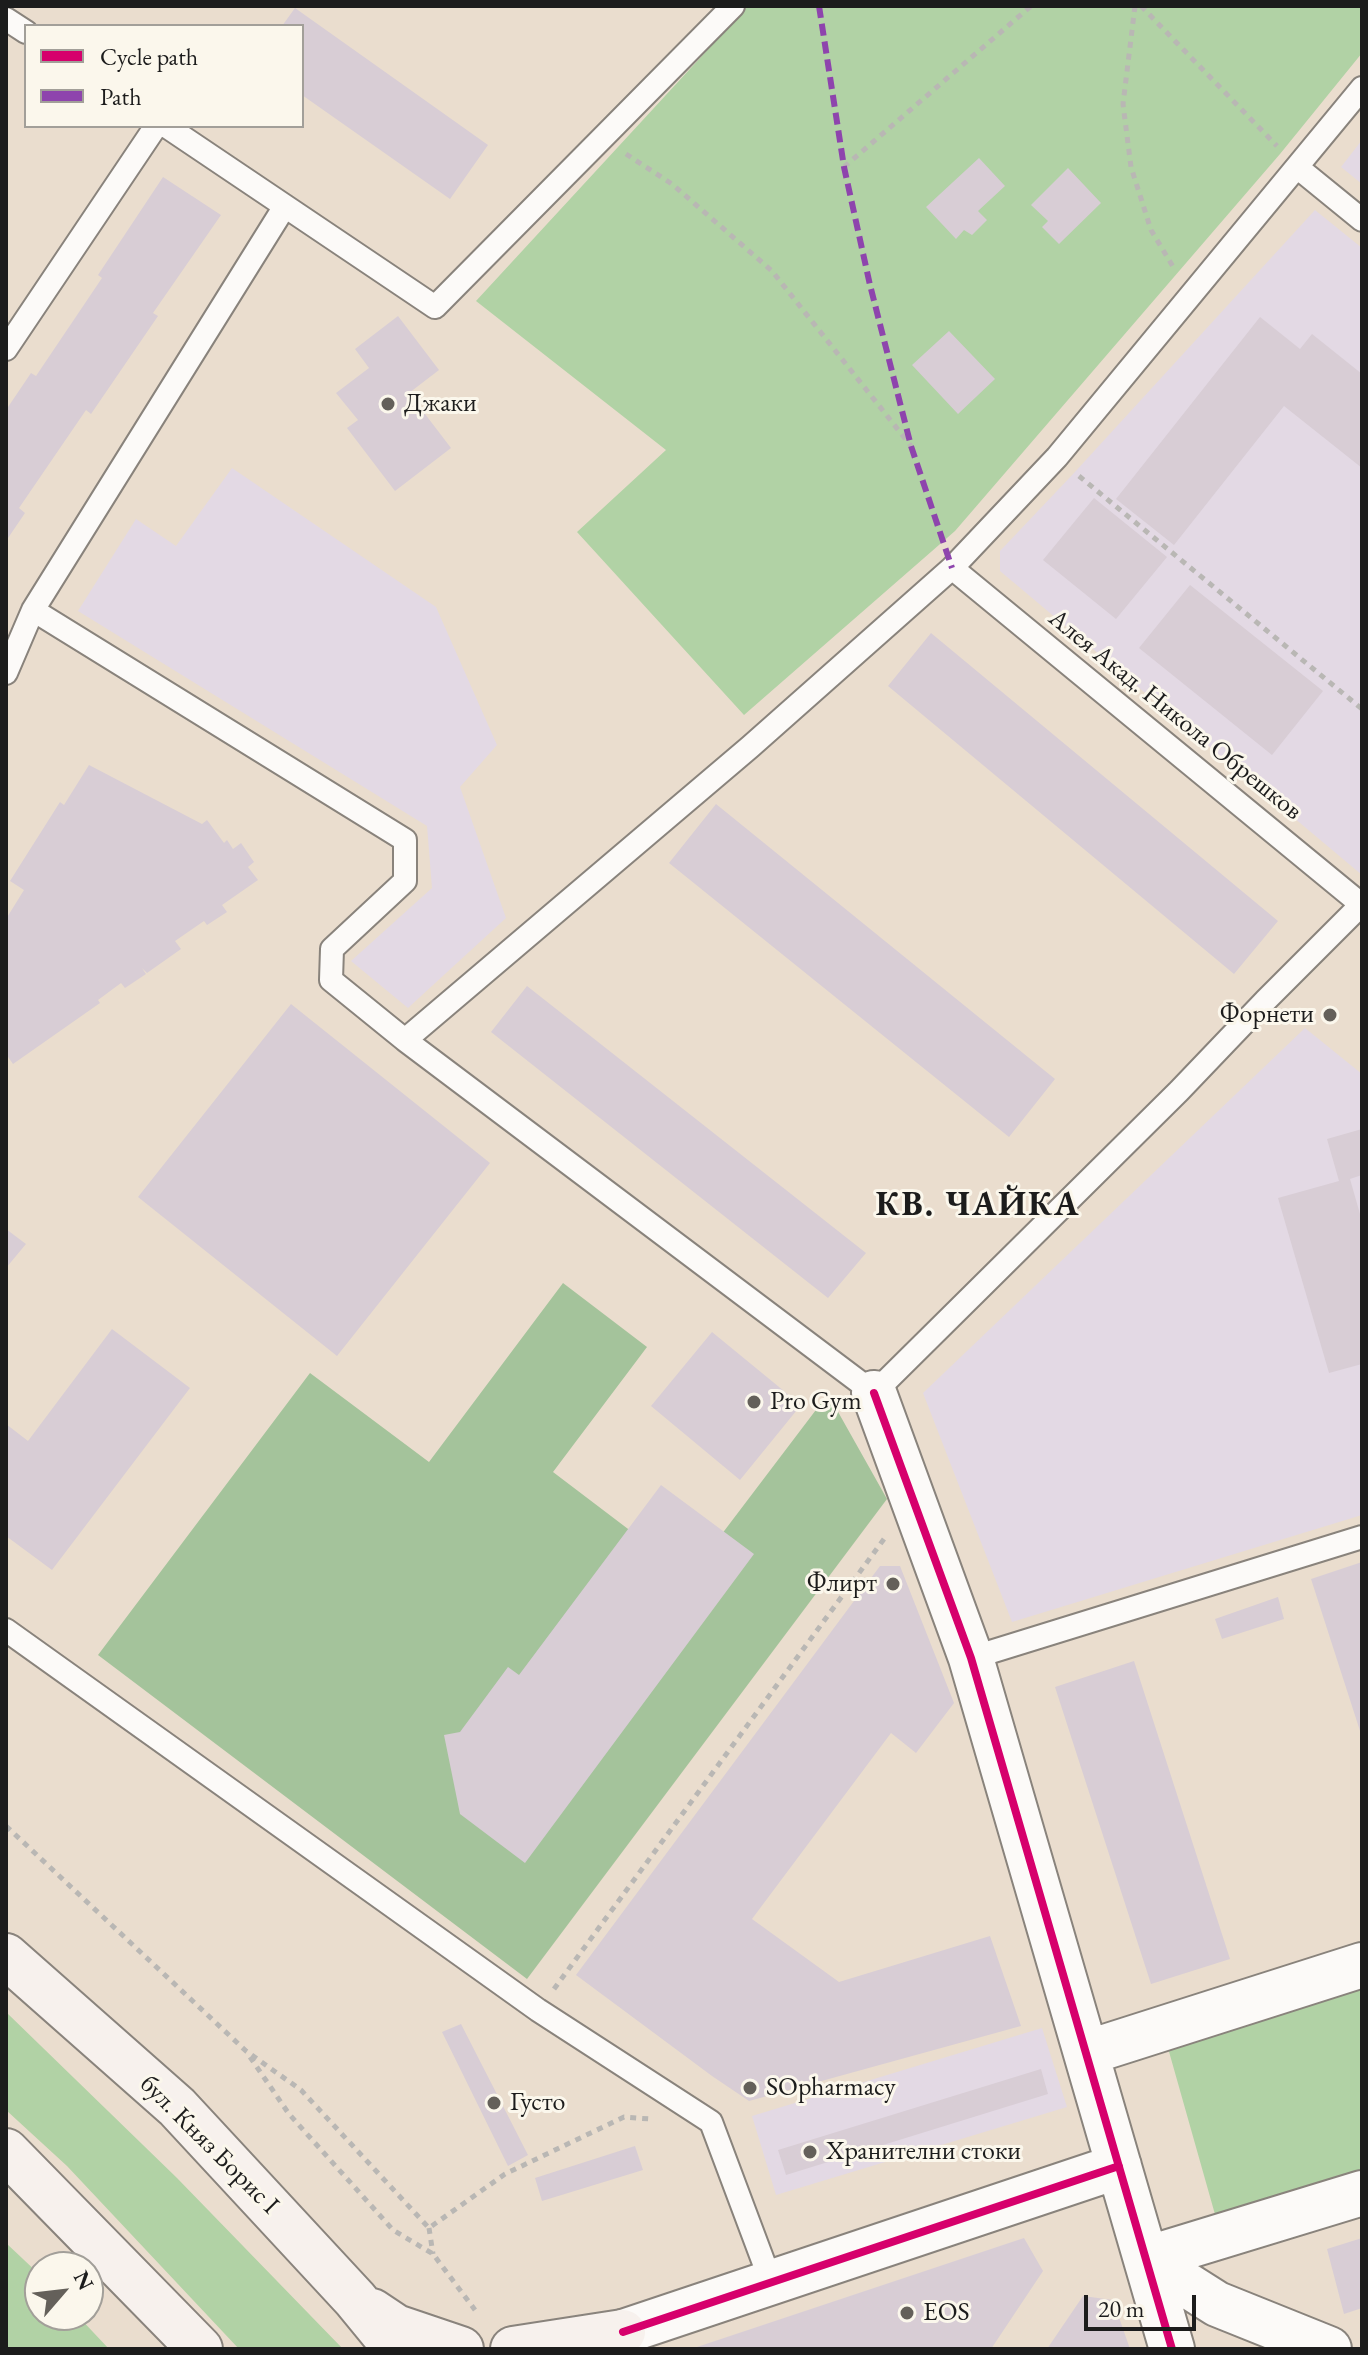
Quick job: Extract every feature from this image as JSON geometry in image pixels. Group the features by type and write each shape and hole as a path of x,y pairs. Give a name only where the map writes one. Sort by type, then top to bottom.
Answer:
{"main road":[{"name":"бул. Княз Борис I","path":"6,1956 177,2107 355,2299 396,2349"},
{"path":"6,1969 69,2013"},
{"path":"6,2151 200,2349"},
{"path":"355,2299 396,2327 469,2331"},
{"path":"513,2349 615,2341"}],"street":[{"path":"874,1393 971,1658 1172,2349"},
{"path":"1086,2053 1362,1965"},
{"path":"615,2341 771,2282 1119,2166"},
{"path":"1146,2259 1362,2193"},
{"path":"1146,2259 1217,2304 1329,2349"}],"lane":[{"path":"169,128 435,307 733,6"},
{"path":"6,19 24,31"},
{"path":"405,1040 750,747 952,568 1057,457 1362,88"},
{"path":"6,349 155,128"},
{"path":"1297,167 1362,220"},
{"path":"6,673 33,610 285,206"},
{"name":"Алея Акад. Никола Обрешков","path":"952,568 1362,905"},
{"path":"33,610 405,840 405,881 332,949 331,980 405,1040 874,1393 1362,905"},
{"path":"971,1658 1362,1537"},
{"path":"6,1630 538,2010 711,2122 771,2282"}],"path":[{"path":"844,167 1031,6"},
{"path":"1135,6 1123,104 1131,167 1151,230 1191,296"},
{"path":"1141,6 1297,167"},
{"path":"604,139 672,184 772,271 911,446"},
{"path":"1057,457 1362,709"},
{"path":"538,2010 913,1499"},
{"path":"6,1826 246,2051 301,2090 429,2228 433,2254 469,2331"},
{"path":"246,2051 289,2114 393,2230 433,2254"},
{"path":"429,2228 505,2174 624,2117 711,2122"}],"shaded area":[{"path":"1362,140 1362,184 1341,167"},
{"path":"1315,210 1362,248 1362,875 1000,571 1000,551"},
{"path":"232,468 436,607 497,745 460,787 506,918 408,1008 351,961 432,888 427,826 78,611 136,519 176,546"},
{"path":"1305,1028 1362,1074 1362,1515 1012,1622 923,1393"},
{"path":"1042,2028 1067,2107 776,2195 752,2116"}],"green space":[{"path":"748,6 1362,6 1362,53 1280,154 955,531 744,715 577,532 666,450 476,301"},
{"path":"563,1283 647,1347 553,1472 690,1576 828,1394 887,1499 527,1979 98,1655 310,1373 429,1462"},
{"path":"1362,1979 1362,2181 1218,2225 1166,2041"},
{"path":"6,2012 177,2178 343,2349 239,2349 67,2166 6,2110"},
{"path":"6,2243 24,2260 24,2331 92,2331 109,2349 6,2349"}],"building":[{"path":"295,8 488,145 450,199 304,96 304,24 283,24"},
{"path":"979,158 1005,186 978,211 987,220 972,235 964,230 956,239 926,207"},
{"path":"1068,168 1101,203 1059,244 1042,227 1048,221 1031,205"},
{"path":"163,177 221,215 153,313 158,316 91,414 86,410 19,508 25,513 6,541 6,410 31,373 36,376 102,278 98,275"},
{"path":"398,316 439,370 409,393 451,448 395,491 347,428 358,420 336,393 369,368 355,349"},
{"path":"1260,317 1300,349 1312,334 1362,374 1362,468 1284,406 1174,545 1116,499"},
{"path":"949,331 995,379 958,414 912,365"},
{"path":"1094,498 1167,557 1116,619 1043,560"},
{"path":"1190,585 1323,691 1272,755 1139,648"},
{"path":"931,633 1278,921 1234,974 888,686"},
{"path":"89,765 202,824 207,820 224,843 227,840 233,849 241,843 254,862 248,867 258,880 222,905 227,912 207,925 204,921 175,941 181,949 147,973 142,968 146,974 125,988 121,983 98,1000 100,1003 13,1064 6,1054 6,919 24,890 10,881 60,802 64,805"},
{"path":"716,804 1055,1079 1009,1137 669,863"},
{"path":"527,986 866,1253 828,1298 491,1032"},
{"path":"291,1004 490,1163 337,1356 138,1197"},
{"path":"1362,1129 1362,1175 1350,1179 1362,1221 1362,1364 1329,1373 1278,1198 1339,1181 1327,1139"},
{"path":"6,1229 26,1244 6,1268"},
{"path":"112,1329 190,1388 52,1570 6,1536 6,1424 28,1441"},
{"path":"712,1332 801,1405 740,1480 651,1406"},
{"path":"661,1485 754,1554 525,1863 460,1814 444,1735 460,1732 508,1667 519,1675"},
{"path":"1362,1562 1362,1734 1361,1734 1311,1579"},
{"path":"880,1566 900,1566 954,1703 916,1753 891,1733 752,1919 839,1982 990,1936 1021,2026 749,2101 576,1975"},
{"path":"1278,1597 1284,1619 1222,1639 1215,1619"},
{"path":"1134,1661 1230,1959 1151,1984 1055,1687"},
{"path":"461,2024 528,2155 508,2166 442,2032"},
{"path":"1041,2069 1048,2094 786,2175 778,2150"},
{"path":"635,2146 643,2170 542,2201 535,2178"},
{"name":"EOS","path":"1024,2238 1043,2271 991,2349 691,2349"},
{"path":"1362,2238 1362,2308 1344,2314 1327,2249"},
{"path":"1083,2296 1113,2300 1130,2349 1047,2349"}],"marked path":[{"path":"819,6 844,167 870,285 911,446 952,568"}],"cycle path":[{"path":"874,1393 971,1658 1172,2349"},
{"path":"623,2332 1119,2166"}],"place":[{"name":"Джаки","path":"388,404"},
{"name":"Форнети","path":"1330,1015"},
{"name":"Pro Gym","path":"754,1402"},
{"name":"Флирт","path":"893,1584"},
{"name":"SOpharmacy","path":"750,2088"},
{"name":"Густо","path":"494,2103"},
{"name":"Хранителни стоки","path":"810,2152"},
{"name":"EOS","path":"907,2313"}],"district":[{"name":"КВ. ЧАЙКА","path":"978,1206"}]}
